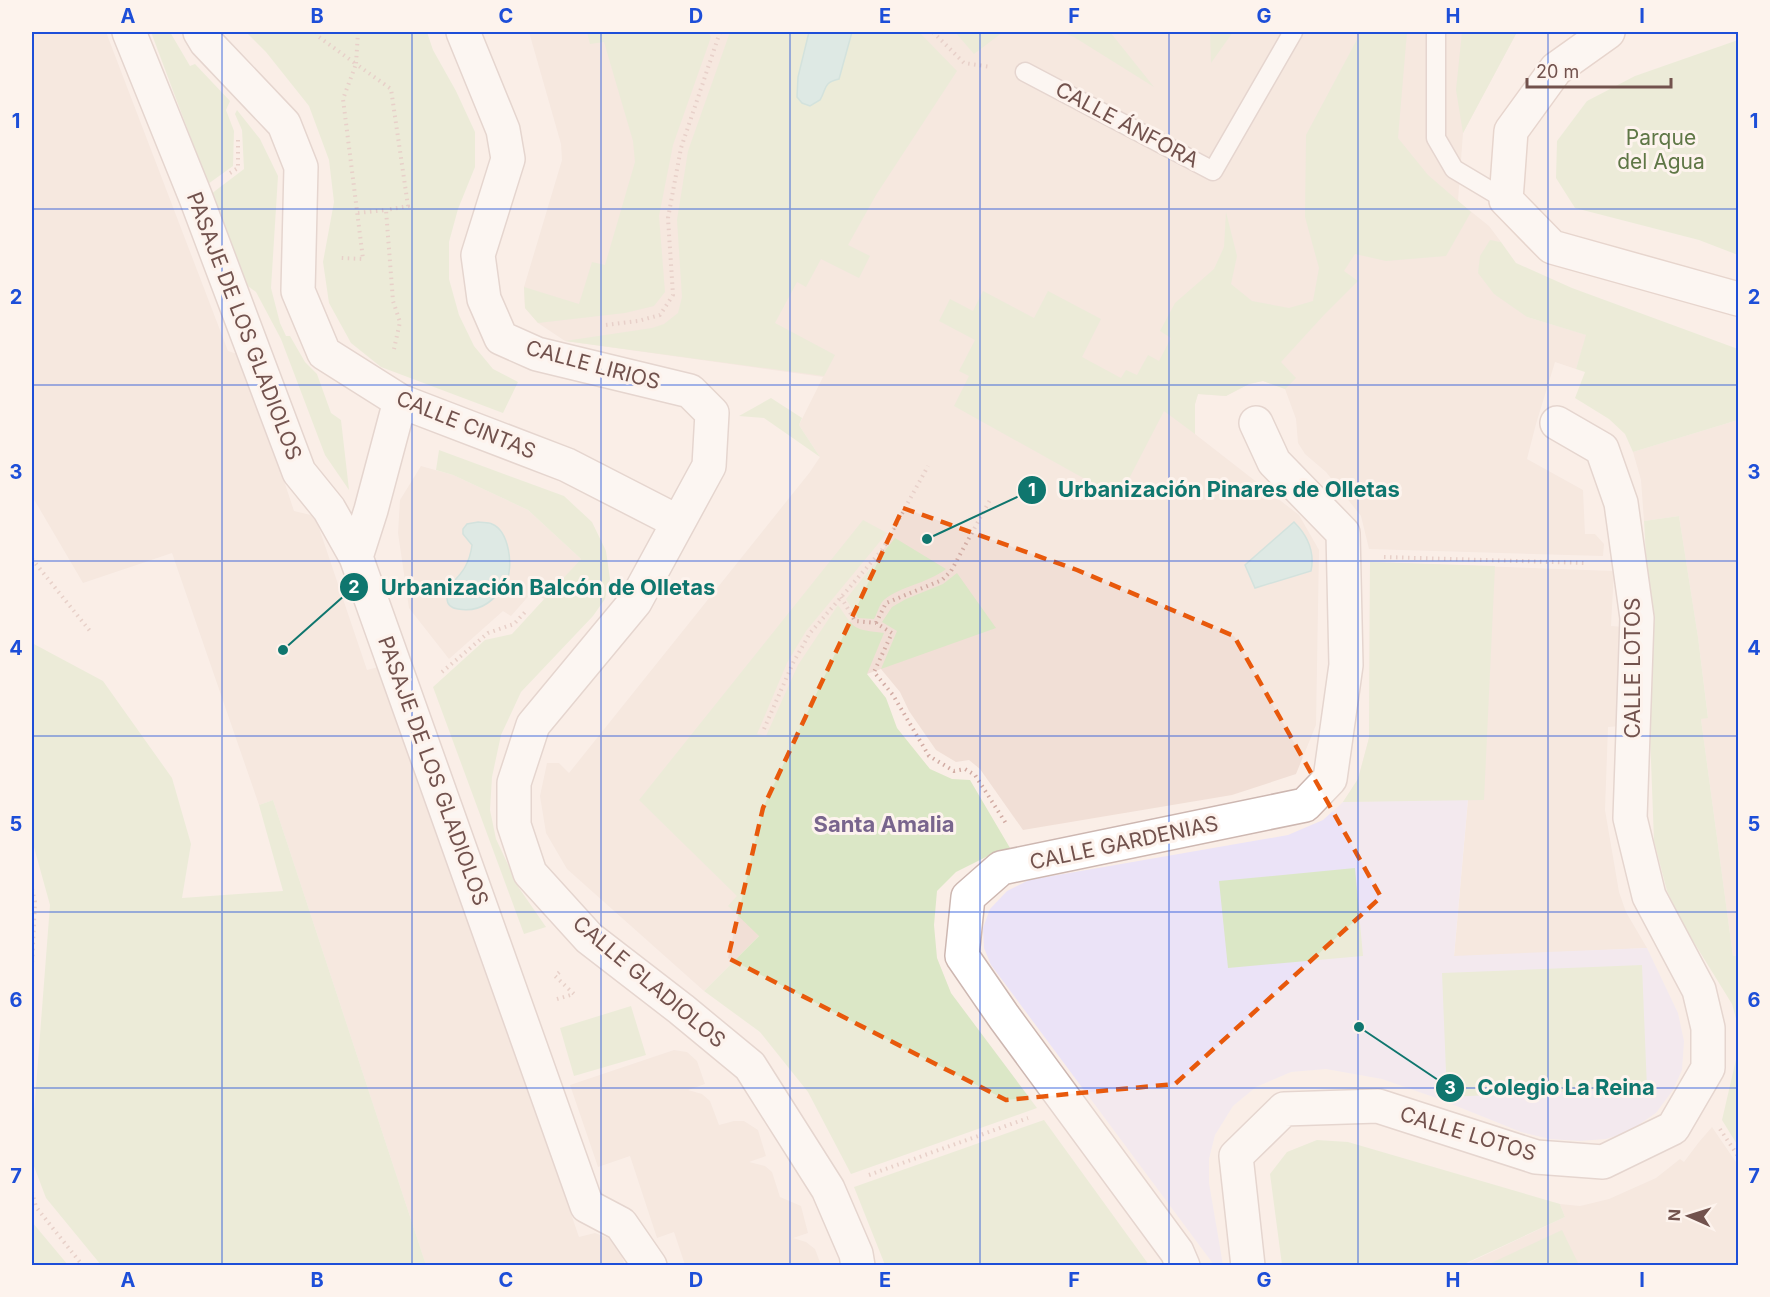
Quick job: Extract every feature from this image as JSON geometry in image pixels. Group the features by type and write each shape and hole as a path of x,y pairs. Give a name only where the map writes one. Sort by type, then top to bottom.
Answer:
{"street":[{"name":"PASAJE DE LOS GLADIOLOS","path":"129,32 196,198 299,472 329,509 356,557 587,1206 621,1224 650,1266"},
{"name":"CALLE CINTAS","path":"200,32 206,42 284,124 301,167 298,291 324,353 392,396 567,465 678,522"},
{"name":"CALLE LIRIOS","path":"463,32 503,130 508,159 478,255 484,299 501,338 537,354 690,391 712,413"},
{"path":"1608,32 1556,69 1511,131 1506,200 1552,247 1738,299"},
{"path":"356,557 372,510 392,396"},
{"name":"CALLE GLADIOLOS","path":"712,413 709,466 635,602 533,725 514,783 513,825 530,873 589,938 750,1066 828,1189 856,1254 858,1266"},
{"name":"CALLE GARDENIAS","path":"1183,1266 1177,1252 1004,1017 962,956 968,897 1001,868 1305,805 1330,779 1346,665 1343,533 1274,462 1256,423"},
{"name":"CALLE LOTOS","path":"1248,1266 1236,1156 1284,1109 1378,1106 1536,1157 1603,1162 1673,1128 1708,1068 1708,1028 1699,990 1649,896 1630,818 1637,618 1621,503 1602,449 1557,423"}],"lane":[{"name":"CALLE ÁNFORA","path":"1025,72 1213,171 1293,32"},
{"path":"1436,32 1436,138 1454,169 1506,200"}],"path":[{"path":"357,213 408,206 391,89 356,64 358,32"},
{"path":"596,327 638,321 660,315 674,295 668,218 681,148 720,32"},
{"path":"933,32 964,63"},
{"path":"196,198 238,168 238,130 231,112 233,106 249,87"},
{"path":"386,210 393,301 400,322 392,396"},
{"path":"764,729 793,663 810,633 882,550 928,466"},
{"path":"876,623 886,603 942,580 951,571 990,500"},
{"path":"1381,557 1590,563"},
{"path":"32,559 90,631"},
{"path":"841,597 855,621 876,623 892,633 874,672 893,695 929,756 954,771 965,769 975,775 1013,834"},
{"path":"407,702 488,633 514,624 527,610"},
{"path":"32,890 35,902 32,966"},
{"path":"864,1177 1029,1118"},
{"path":"1726,1138 1738,1156"},
{"path":"32,1192 36,1207 83,1266"}],"highlighted area":[{"path":"903,508 1077,570 1234,636 1381,897 1175,1084 1006,1100 728,958 763,808"}],"shaded area":[{"path":"32,32 106,32 228,351 243,356 294,511 315,516 367,670 382,666 579,1237 595,1233 616,1241 625,1265 426,1265 273,800 259,805 172,553 83,583 32,496"},
{"path":"529,32 1517,32 1463,133 1458,201 1489,226 1501,242 1490,241 1527,317 1587,335 1576,369 1555,362 1527,459 1583,490 1585,534 1595,534 1604,544 1603,556 1369,549 1361,516 1326,472 1305,454 1298,443 1296,419 1285,389 1263,381 1249,384 1226,396 1198,394 1195,404 1195,434 1299,515 1319,550 1316,725 1296,774 1232,795 1023,830 980,769 969,760 956,762 936,750 909,711 900,692 881,669 867,674 759,936 704,991 567,869 546,833 540,796 547,763 559,763 569,773 810,472 820,457 799,425 823,377 565,341 538,323 525,308 524,287 562,160 561,144"},
{"path":"1738,420 1738,955 1733,956 1701,719 1708,717 1679,516 1644,521 1641,480 1633,452"},
{"path":"421,466 453,475 528,510 581,559 545,600 533,591 511,616 503,611 449,659 409,608 398,533 400,500"},
{"path":"1370,562 1614,571 1611,626 1625,627 1621,726 1608,727 1605,810 1619,892 1626,912 1647,948 1454,957 1468,800 1343,802 1358,779 1369,738"},
{"path":"1468,799 1454,956 1647,948 1678,1013 1684,1041 1682,1070 1673,1090 1656,1113 1628,1132 1606,1139 1580,1141 1549,1139 1521,1132 1382,1079 1326,1069 1291,1072 1256,1087 1233,1106 1215,1135 1209,1159 1209,1183 1223,1265 1214,1265 991,965 984,948 983,928 990,909 1007,891 1029,880 1288,835 1323,820 1343,802"},
{"path":"674,1050 687,1052 697,1061 705,1084 688,1090 702,1094 710,1101 719,1125 744,1121 758,1130 766,1156 749,1162 765,1166 772,1172 780,1197 801,1206 808,1233 793,1238 806,1242 815,1249 821,1265 685,1265 674,1232 657,1238 630,1156 598,1167 570,1085"},
{"path":"1712,1127 1738,1165 1738,1265 1462,1266 1565,1217 1560,1204 1580,1206 1609,1199 1656,1178 1680,1159 1684,1162"}],"green space":[{"path":"151,32 170,32 190,66 195,64 230,101 226,110 234,131 233,166 208,184"},
{"path":"246,32 427,32 433,50 475,132 475,167 458,209 449,242 449,279 459,315 474,346 493,369 518,382 503,413 381,367 351,343 329,303 323,262 334,202 329,160 309,106 266,52"},
{"path":"587,32 708,32 711,37 673,145 659,216 665,292 654,306 625,313 538,323 525,308 524,287 579,304 592,262 605,265 635,162 633,141 604,42 590,44"},
{"path":"730,32 919,32 957,71 876,195 848,245 870,256 859,278 821,259 806,287 797,282 775,323 835,355 824,376 565,341 652,328 664,324 678,313 682,297 677,220 688,151"},
{"path":"955,32 1003,32 974,54"},
{"path":"1061,32 1110,32 1154,87 1074,37"},
{"path":"1210,32 1233,32 1211,63"},
{"path":"1361,32 1407,32 1398,138 1428,175 1471,212 1446,256 1386,261 1355,254 1344,271 1358,281 1281,362 1296,378 1285,389 1263,381 1249,384 1226,396 1198,394 1195,404 1195,434 1164,411 1119,498 954,406 969,376 959,371 975,340 939,321 950,299 973,311 983,291 1034,318 1048,291 1101,319 1082,357 1121,378 1126,370 1137,375 1148,355 1159,361 1171,338 1160,331 1175,303 1214,269 1224,247 1226,212 1237,256 1231,284 1252,301 1289,308 1313,301 1319,268 1305,217 1306,135"},
{"path":"1462,32 1517,32 1463,133 1456,90"},
{"name":"Parque del Agua","path":"1738,40 1738,255 1699,240 1575,208 1556,178 1557,141 1587,101 1635,76"},
{"path":"237,110 260,139 278,176 271,288 280,323 286,336 290,336 305,362 317,374 331,413 341,420 349,490 325,455 281,339 256,292 245,284 211,194 244,169 242,130 235,114"},
{"path":"1490,240 1501,242 1516,263 1572,288 1738,349 1738,420 1633,452 1625,434 1609,419 1575,398 1585,372 1576,369 1586,335 1527,317 1494,294 1478,273 1480,256"},
{"path":"771,398 802,418 799,425 820,457 764,418 739,416"},
{"path":"439,450 564,496 592,522 606,551 610,579 605,599 593,616 521,692 501,735 492,777 490,810 496,839 519,888 546,927 524,934 433,687 485,640 512,634 581,559 528,510 453,475 436,470"},
{"path":"1679,516 1708,718 1701,719 1733,956 1738,955 1738,1026 1732,1004 1685,928 1667,891 1654,841 1649,708 1650,628 1644,521"},
{"path":"863,520 887,533 806,631 787,663 757,734 766,736 798,665 838,605 856,627 866,631 884,633 867,674 886,698 897,728 930,769 952,779 970,780 1010,848 956,872 937,891 934,925 937,958 951,993 1037,1108 851,1174 808,1092 760,1032 704,991 759,936 728,906 737,896 639,800"},
{"path":"895,538 946,569 887,597 874,619 858,618 846,599"},
{"path":"1370,562 1495,566 1484,800 1343,802 1358,779 1369,738"},
{"path":"957,573 996,628 881,669 897,631 882,622 892,607 943,584"},
{"path":"32,643 103,681 172,778 191,844 182,898 283,891 259,805 273,800 426,1265 101,1265 46,1198 32,1161 50,905 32,840"},
{"path":"1355,868 1363,956 1228,968 1219,881"},
{"path":"1642,965 1647,1088 1447,1097 1442,973"},
{"path":"631,1006 646,1055 574,1076 560,1028"},
{"path":"1738,1051 1738,1146 1722,1120"},
{"path":"1044,1120 1149,1265 885,1265 854,1187"},
{"path":"1317,1140 1348,1142 1560,1204 1565,1217 1462,1265 1282,1265 1270,1174 1287,1152"},
{"path":"32,1222 68,1265 32,1265"},
{"path":"1562,1230 1579,1265 1487,1265"}],"water":[{"path":"809,32 852,32 839,79 827,85 820,100 810,106 802,103 797,97 798,77"},
{"path":"1294,522 1303,532 1309,544 1312,557 1311,571 1255,588 1245,565"},
{"path":"489,523 498,528 506,541 510,568 506,582 492,600 473,609 456,609 449,604 447,594 463,571 472,545 463,534 463,529 467,524"}],"place":[{"name":"Urbanización Pinares de Olletas","path":"927,539"},
{"name":"Urbanización Balcón de Olletas","path":"283,650"},
{"name":"Colegio La Reina","path":"1359,1027"}],"district":[{"name":"Santa Amalia","path":"884,824"}]}
